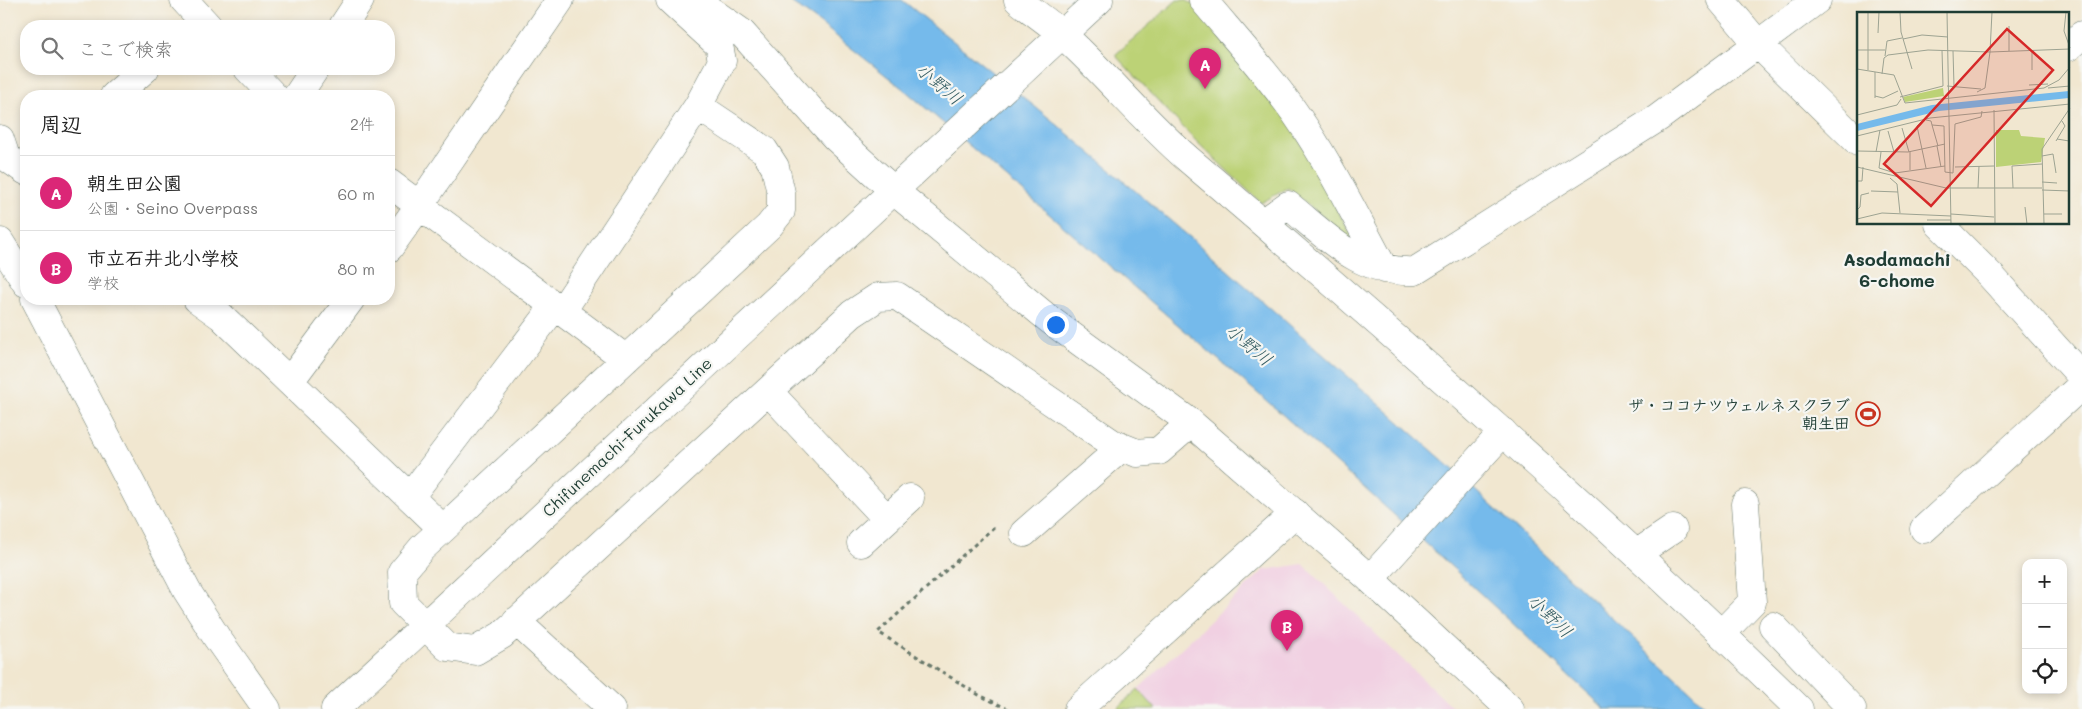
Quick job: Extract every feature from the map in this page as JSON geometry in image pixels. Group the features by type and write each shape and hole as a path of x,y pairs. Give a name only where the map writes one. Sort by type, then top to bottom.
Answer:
{"street":[{"path":"347,20 360,0"},
{"path":"395,240 560,0"},
{"path":"410,497 558,308 698,106 722,61 719,45 670,0"},
{"path":"695,0 741,32 835,137 893,190 1050,320 1191,423 1370,579 1510,709"},
{"path":"1018,0 1053,43 1263,223 1497,440 1636,554 1722,633 1799,709"},
{"path":"1203,0 1295,113 1326,164 1384,269"},
{"path":"1721,0 1758,44 1857,141"},
{"path":"1263,223 1288,205 1352,256 1368,265 1400,272 1414,271 1658,118 1818,0"},
{"path":"1053,43 1092,7"},
{"path":"2070,45 2082,35"},
{"name":"Chifunemachi-Furukawa Line","path":"335,709 1053,43"},
{"path":"121,90 138,75"},
{"path":"254,75 268,90"},
{"path":"301,90 311,75"},
{"path":"698,106 764,150 776,167 781,193 781,211 769,226 422,548 402,572 403,603 447,647 474,651 502,635 852,314 878,297 897,296 1112,443 1137,453 1159,451 1191,423"},
{"path":"0,138 6,156 20,166"},
{"path":"395,188 626,359"},
{"path":"1940,225 1990,275 2082,377"},
{"path":"0,242 20,274"},
{"path":"38,305 187,591 217,638 267,709"},
{"path":"205,305 221,316 290,381 443,529"},
{"path":"290,381 347,305"},
{"path":"1924,528 2082,385"},
{"path":"768,391 887,519"},
{"path":"1370,579 1497,440"},
{"path":"1012,527 1122,446"},
{"path":"861,543 910,498"},
{"path":"1722,633 1752,602 1745,504"},
{"path":"1078,709 1295,513"},
{"path":"1636,554 1673,529"},
{"path":"516,621 612,709"},
{"path":"1773,626 1852,709"}],"path":[{"path":"1008,709 979,695 878,632 1012,527"}],"shaded area":[{"path":"1303,564 1454,709 1117,709 1264,570"}],"green space":[{"path":"1177,0 1185,0 1195,5 1290,122 1356,244 1288,188 1261,203 1196,141 1115,55"},
{"path":"1138,689 1156,709 1117,709"}],"water":[{"name":"小野川","path":"788,0 902,0 1054,122 1199,245 1445,462 1709,709 1605,709 1441,557 1283,415 907,92"}],"place":[{"name":"朝生田公園","path":"1205,89"},
{"name":"ザ・ココナツウェルネスクラブ 朝生田","path":"1868,414"},
{"name":"市立石井北小学校","path":"1287,651"}],"district":[{"name":"Asodamachi 6-chome","path":"1897,270"}]}
